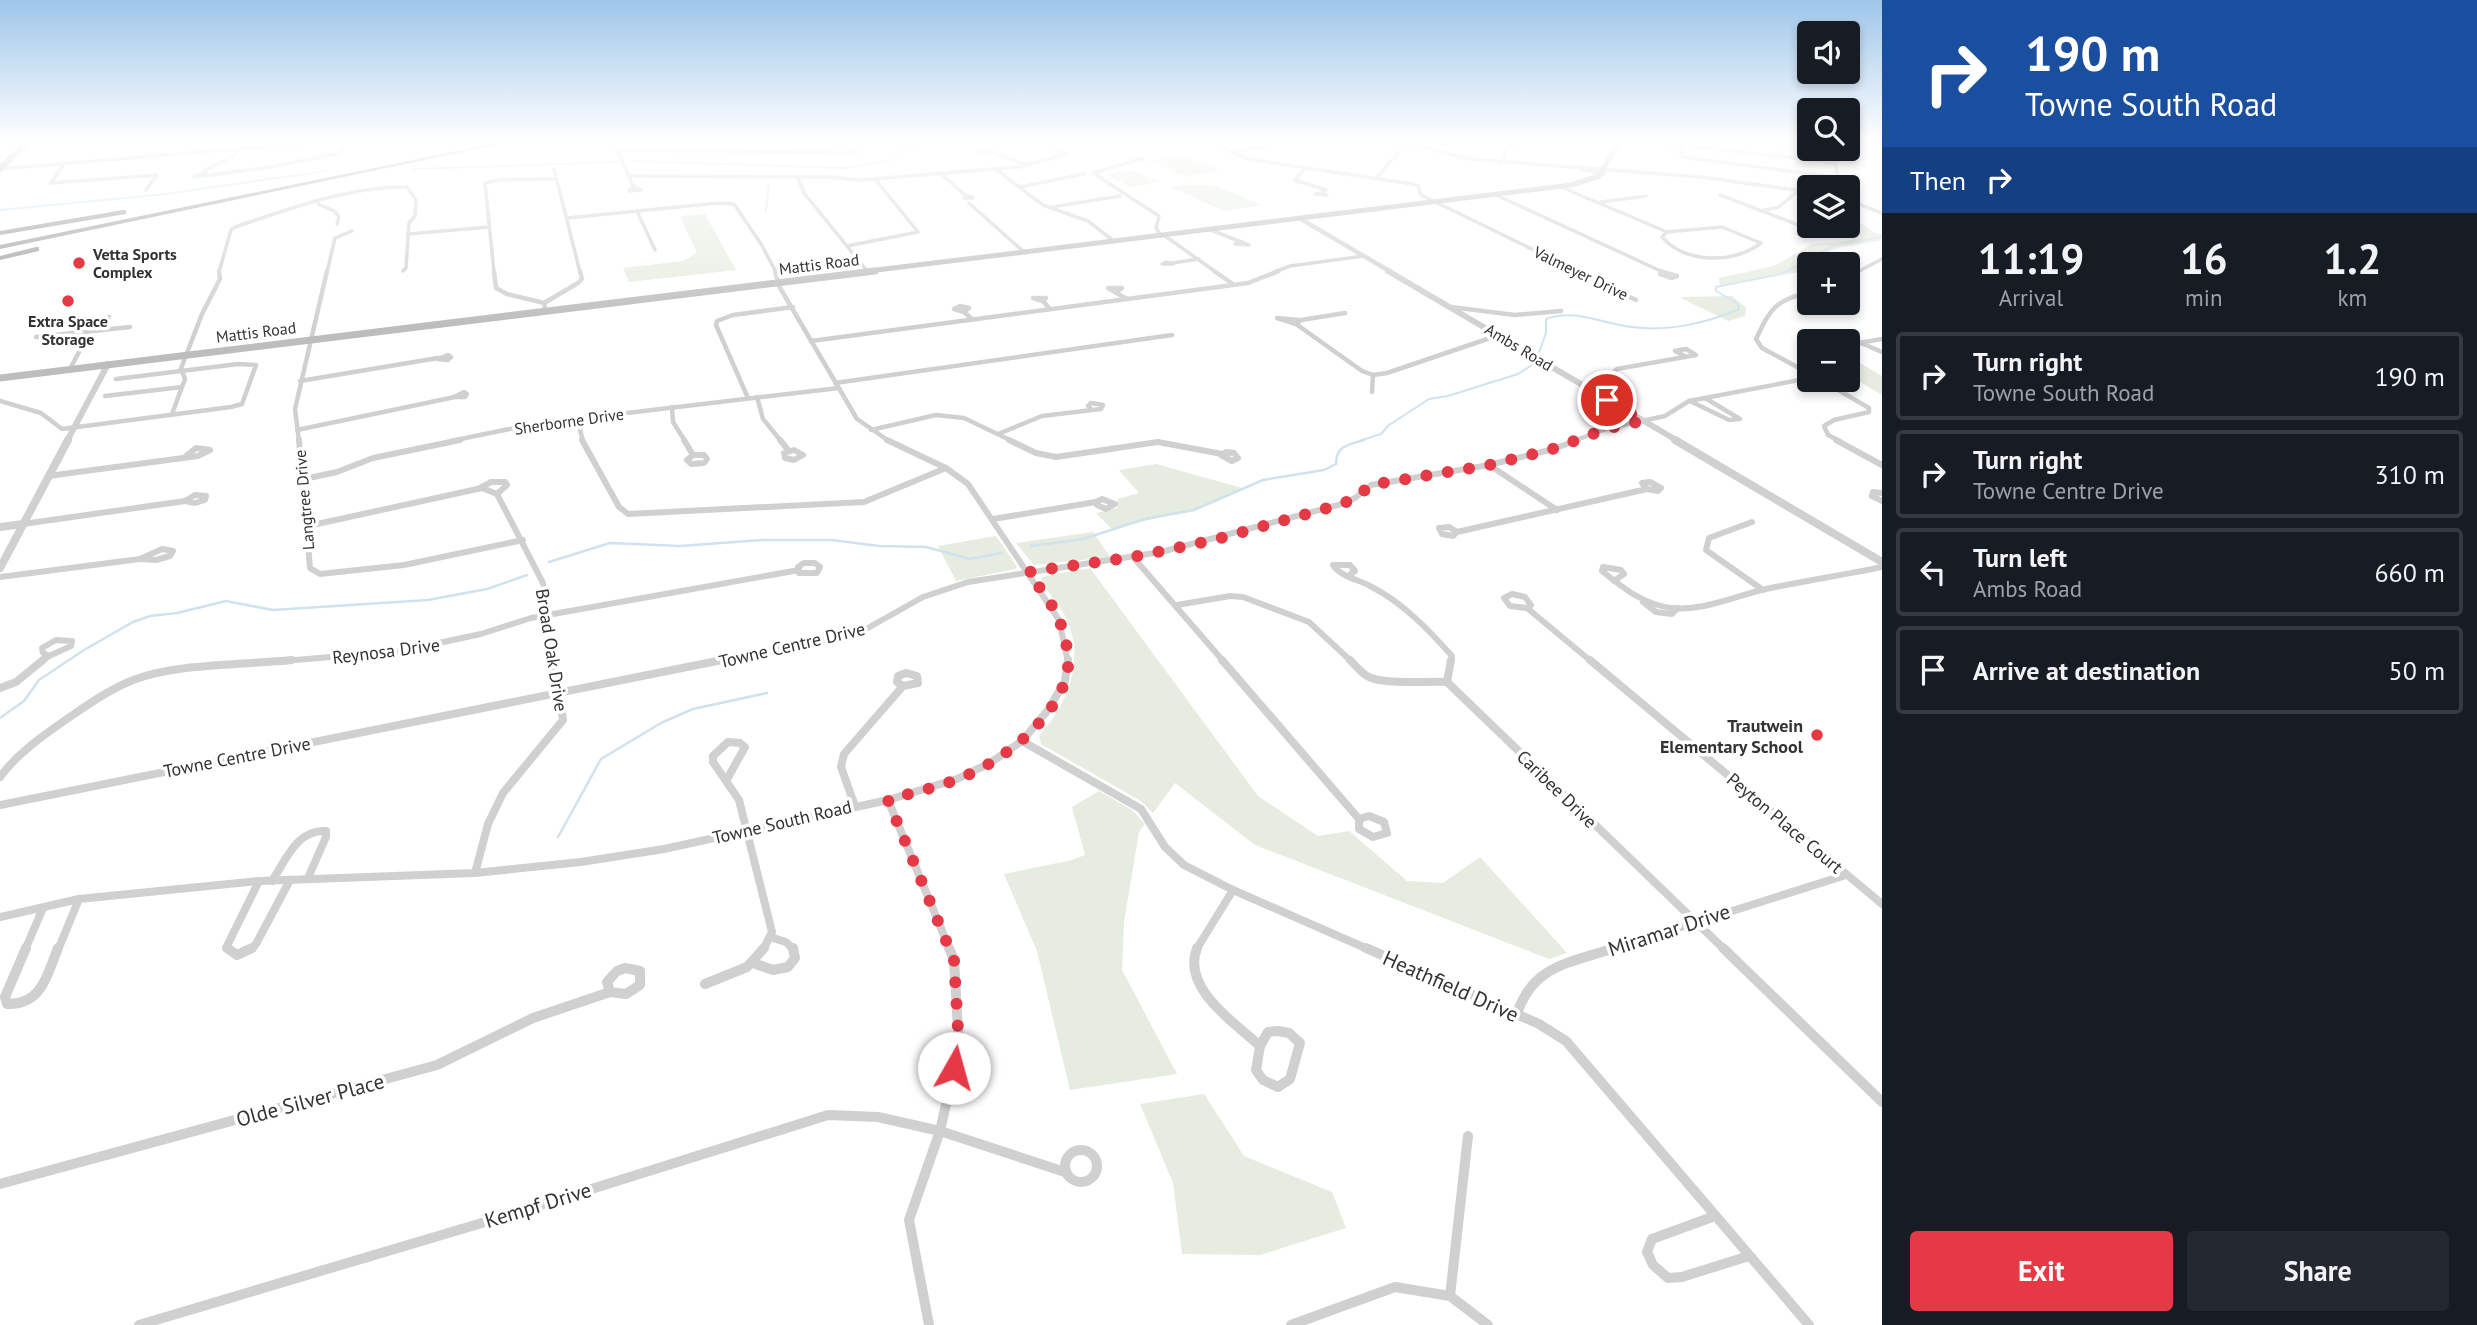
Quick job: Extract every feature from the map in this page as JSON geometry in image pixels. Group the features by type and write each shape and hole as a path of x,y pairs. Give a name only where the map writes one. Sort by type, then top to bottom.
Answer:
{"highway":[{"path":"0,233 180,204"},
{"path":"0,245 192,204"},
{"path":"0,245 210,204"},
{"path":"0,258 210,204"}],"main road":[{"name":"Mattis Road","path":"0,378 545,307 868,272 1422,204"}],"street":[{"path":"172,414 185,379 181,371 202,313 211,301 220,279 219,268 231,230 318,204 339,216 337,224"},
{"path":"403,271 409,223 415,216 416,204"},
{"path":"487,204 496,288 502,292 528,297 561,292 577,285 582,279 563,204"},
{"name":"Towne South Road","path":"637,211 717,204"},
{"name":"Towne South Road","path":"0,917 79,899 259,881 475,873 581,862 664,849 888,800 957,779 990,763 1022,741 1054,700 1065,681 1068,663 1059,620 968,484 946,468 893,444 857,419 733,204"},
{"path":"813,204 868,272"},
{"path":"847,246 918,232 897,204"},
{"path":"970,204 1025,253"},
{"path":"1044,204 1088,221 1115,242"},
{"path":"1049,207 1069,204"},
{"path":"1140,204 1159,216 1156,228 1163,236 1234,284"},
{"name":"Valmeyer Drive","path":"1441,204 1636,300"},
{"path":"1515,204 1663,272"},
{"path":"1603,204 1667,232 1715,227 1731,229 1761,243 1738,257 1698,256 1670,246 1662,237 1667,232"},
{"path":"1740,204 1797,225"},
{"path":"1759,212 1783,204"},
{"path":"1860,205 1882,213"},
{"path":"567,218 637,211 654,250"},
{"name":"Ambs Road","path":"1301,219 1882,565"},
{"path":"408,234 489,227"},
{"path":"1212,230 1238,242"},
{"name":"Langtree Drive","path":"352,231 334,238 295,409 304,479 310,568 320,573 404,565 523,540"},
{"path":"811,341 1234,284 1260,280 1290,266 1364,256"},
{"path":"1172,263 1200,259"},
{"path":"1860,271 1882,259"},
{"path":"1118,291 1127,299"},
{"path":"528,297 545,307 561,292"},
{"path":"1797,295 1773,304 1756,339 1762,348 1797,368"},
{"path":"1043,301 1050,309"},
{"path":"748,398 716,323 721,318 733,315 793,307"},
{"path":"1451,307 1514,315 1561,311"},
{"path":"964,312 972,319"},
{"path":"1345,313 1297,322 1362,371 1373,375 1387,373 1499,335"},
{"path":"103,329 109,317"},
{"path":"36,337 130,327"},
{"path":"70,369 90,331"},
{"name":"Sherborne Drive","path":"304,479 373,458 534,424 757,397 1172,335"},
{"path":"1861,342 1882,339"},
{"path":"1861,342 1882,352"},
{"path":"1587,388 1607,383 1617,369 1685,356"},
{"path":"300,382 438,358"},
{"path":"0,401 41,413 57,428 74,428 242,404 256,365 238,363 116,379"},
{"path":"0,568 108,364"},
{"path":"1372,392 1373,375"},
{"name":"Towne Centre Drive","path":"0,805 859,633 912,602 945,588 1028,572 1133,557 1214,540 1342,504 1355,498 1371,485 1489,465 1550,450 1609,428 1665,416 1689,401 1797,379"},
{"path":"105,396 182,387"},
{"path":"1842,392 1869,408 1869,412 1829,422 1824,426 1828,435 1882,466"},
{"path":"297,430 455,397"},
{"path":"757,397 763,419 789,451"},
{"path":"1689,401 1729,421 1740,419 1704,398"},
{"path":"672,407 673,422 693,455"},
{"path":"998,434 1042,416 1090,408"},
{"path":"871,430 936,415 964,418 1036,453 1056,457 1168,442 1222,454"},
{"path":"577,418 581,438 619,507 628,514 864,502 946,468"},
{"path":"48,476 186,456"},
{"path":"1489,465 1557,510"},
{"name":"Broad Oak Drive","path":"308,526 480,488 491,482 505,482 507,485 497,495 523,540 543,583 563,720 503,793 488,824 475,873"},
{"path":"480,488 492,490 497,495"},
{"path":"1457,532 1647,489"},
{"path":"1882,493 1872,493 1882,501"},
{"path":"0,527 185,501"},
{"path":"993,519 1096,502"},
{"path":"1752,522 1709,538 1706,550 1763,590"},
{"path":"1133,557 1359,819"},
{"path":"0,577 140,559"},
{"path":"1614,581 1654,612 1666,615 1672,614 1678,608 1821,581 1882,565"},
{"name":"Reynosa Drive","path":"0,776 12,759 102,696 148,676 169,671 401,651 481,634 548,615 799,570"},
{"path":"1177,605 1230,596 1243,597 1309,622 1368,677 1392,683 1412,680 1447,682 1451,656 1431,633 1398,604 1351,574"},
{"name":"Peyton Place Court","path":"1527,608 1882,904"},
{"path":"0,688 16,682 49,656"},
{"name":"Caribee Drive","path":"1447,682 1882,1102"},
{"path":"855,806 841,766 844,754 903,686"},
{"name":"Heathfield Drive","path":"1022,741 1141,809 1165,847 1184,864 1233,890 1539,1024 1575,1049 1809,1325"},
{"path":"705,984 743,971 765,950 772,932 739,800 713,762 713,756 728,742 740,743 745,747 744,753 726,780"},
{"path":"888,800 954,960 959,1047 940,1131 909,1220 929,1325"},
{"path":"272,881 302,836 319,829 326,831 326,837 308,878"},
{"name":"Miramar Drive","path":"1517,1014 1523,991 1530,981 1547,971 1695,921 1846,875"},
{"path":"259,881 229,937 226,948 237,954 249,951 256,944 290,880"},
{"path":"1233,890 1191,960 1194,979 1259,1046"},
{"path":"43,908 5,997 7,1004 18,1005 32,1000 40,992 79,899"},
{"path":"753,963 774,970 788,967 795,958 794,949 786,942 770,937"},
{"name":"Olde Silver Place","path":"0,1184 437,1065 533,1018 610,992"},
{"path":"1282,1029 1293,1034 1300,1043 1290,1079 1279,1087 1263,1080 1256,1070 1259,1046 1268,1032 1282,1029"},
{"name":"Kempf Drive","path":"139,1325 828,1115 878,1117 940,1131 1065,1172"},
{"path":"1450,1296 1468,1136"},
{"path":"1715,1216 1652,1239 1647,1252 1653,1265 1668,1278 1682,1277 1749,1256"},
{"path":"1291,1325 1395,1286 1450,1296 1488,1325"}],"shaded area":[{"path":"1208,204 1262,205 1224,211"},
{"path":"705,214 736,270 629,282 623,268 682,261 697,253 680,216"},
{"path":"1860,222 1877,234 1882,234 1882,240 1829,252 1798,252 1812,244 1847,241 1861,236"},
{"path":"1797,253 1797,272 1720,286 1719,278 1774,266"},
{"path":"1732,296 1746,308 1745,316 1728,321 1679,297"},
{"path":"1860,363 1882,376 1882,395 1860,382"},
{"path":"1156,464 1246,489 1198,508 1112,529 1096,513 1117,508 1118,499 1139,493 1119,470"},
{"path":"1093,532 1110,557 1034,565 1016,543"},
{"path":"996,536 1017,567 956,581 938,546"},
{"path":"1090,568 1258,796 1318,836 1349,831 1407,881 1443,883 1480,857 1567,953 1549,959 1255,845 1175,783 1153,813 1141,801 1041,744 1039,736 1059,709 1066,694 1074,663 1074,646 1064,614 1041,577"},
{"path":"1099,791 1132,810 1145,824 1139,832 1124,922 1122,970 1177,1074 1070,1090 1037,951 1004,874 1085,855 1072,807"},
{"path":"1204,1094 1244,1156 1332,1192 1346,1228 1260,1255 1182,1254 1173,1183 1140,1104"}],"waterway":[{"path":"0,210 64,204"},
{"path":"766,211 767,204"},
{"path":"1538,355 1546,333 1546,319 1567,315 1645,328 1700,322 1739,309 1738,304 1716,291 1716,287 1781,274 1832,246 1882,237"},
{"path":"1359,441 1381,434 1389,425 1429,399 1448,396 1518,374 1532,365"},
{"path":"1031,546 1083,539 1145,519 1194,510 1263,480 1324,470 1336,464 1341,449 1364,440"},
{"path":"549,562 610,543 680,546 762,540 832,540 879,546 926,547 970,559 1001,553"},
{"path":"0,718 24,701 39,680 84,650 133,622 150,616 177,613 226,601 273,610 428,600 487,589 527,575"},
{"path":"558,837 601,759 661,723 693,709 767,693"}],"place":[{"name":"Vetta Sports Complex","path":"79,263"},
{"name":"Extra Space Storage","path":"68,301"},
{"name":"Trautwein Elementary School","path":"1817,735"}],"route":[{"path":"954,1068 959,1047 954,960 888,800 957,779 990,763 1022,741 1048,710 1065,681 1068,663 1066,646 1059,620 1028,572 1133,557 1214,540 1342,504 1355,498 1371,485 1489,465 1550,450 1609,428 1643,421 1607,400"}]}
